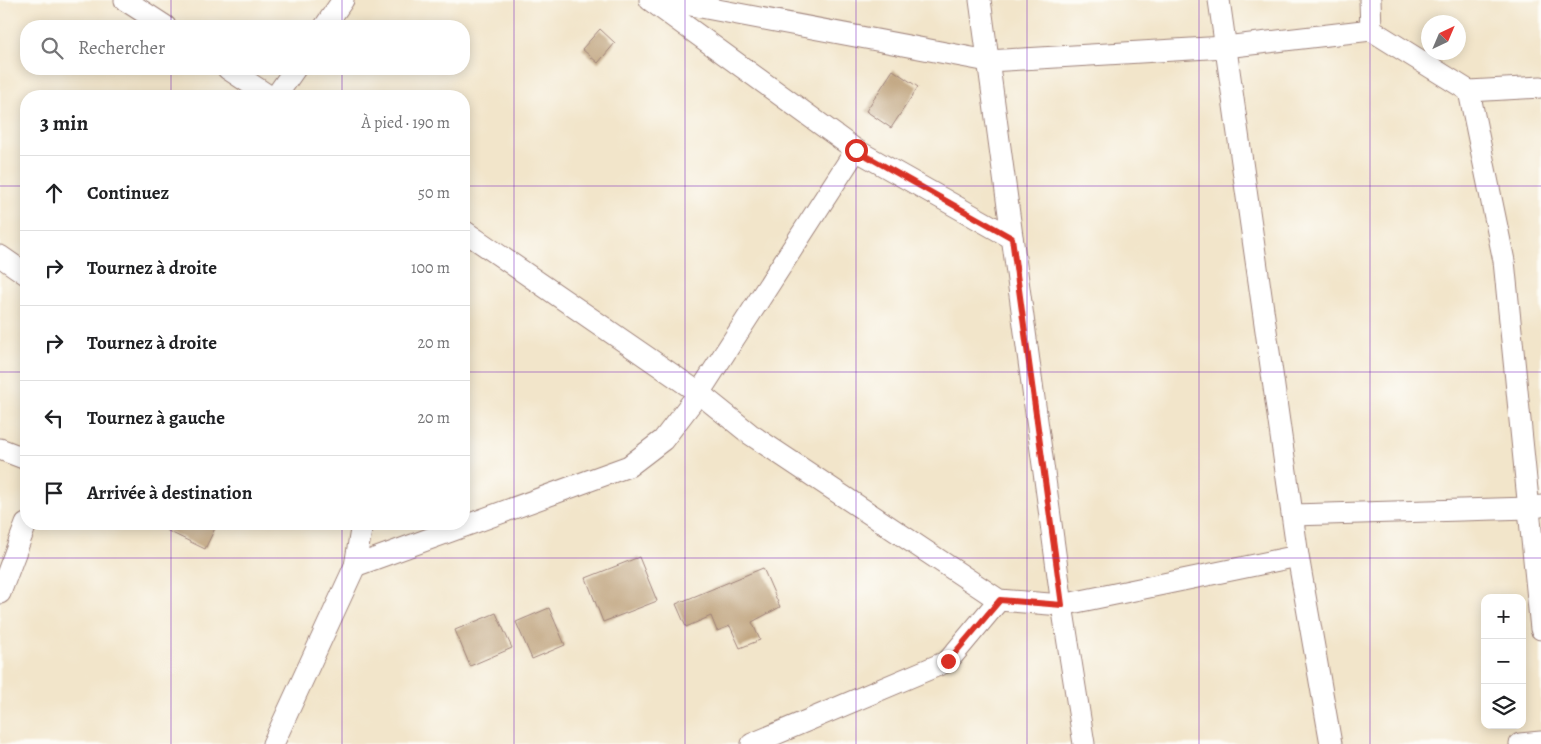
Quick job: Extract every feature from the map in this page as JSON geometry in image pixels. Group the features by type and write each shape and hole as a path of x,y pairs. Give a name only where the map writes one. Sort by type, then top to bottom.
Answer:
{"street":[{"path":"126,0 155,20"},
{"path":"329,20 343,0"},
{"path":"650,0 856,150 1012,238"},
{"path":"664,0 988,62 1225,47 1371,30 1470,91 1541,87"},
{"path":"980,0 1062,605 1084,744"},
{"path":"1219,0 1298,556 1331,744"},
{"path":"1370,0 1371,30"},
{"path":"237,75 260,90"},
{"path":"280,90 291,75"},
{"path":"1470,91 1504,261 1535,507 1541,629"},
{"path":"470,524 628,466 663,440 699,393 856,150"},
{"path":"470,235 699,393 750,434 1000,600 1062,605 1298,556"},
{"path":"0,256 20,270"},
{"path":"0,449 20,457"},
{"path":"1293,515 1535,507"},
{"path":"0,593 24,530"},
{"path":"273,744 355,566 361,530"},
{"path":"355,566 453,530"},
{"path":"752,744 948,661 1000,600"},
{"path":"1520,744 1541,742"}],"building":[{"path":"600,29 615,43 598,63 582,49"},
{"path":"893,70 918,87 891,128 866,111"},
{"path":"166,530 214,530 205,549"},
{"path":"639,557 657,601 603,622 586,578"},
{"path":"763,568 780,607 752,622 760,640 740,648 730,626 717,631 711,616 686,627 676,604"},
{"path":"549,608 565,645 532,659 516,622"},
{"path":"496,613 512,648 470,666 455,630"}],"route":[{"path":"856,150 1012,238 1062,605 1000,600 948,661"}]}
